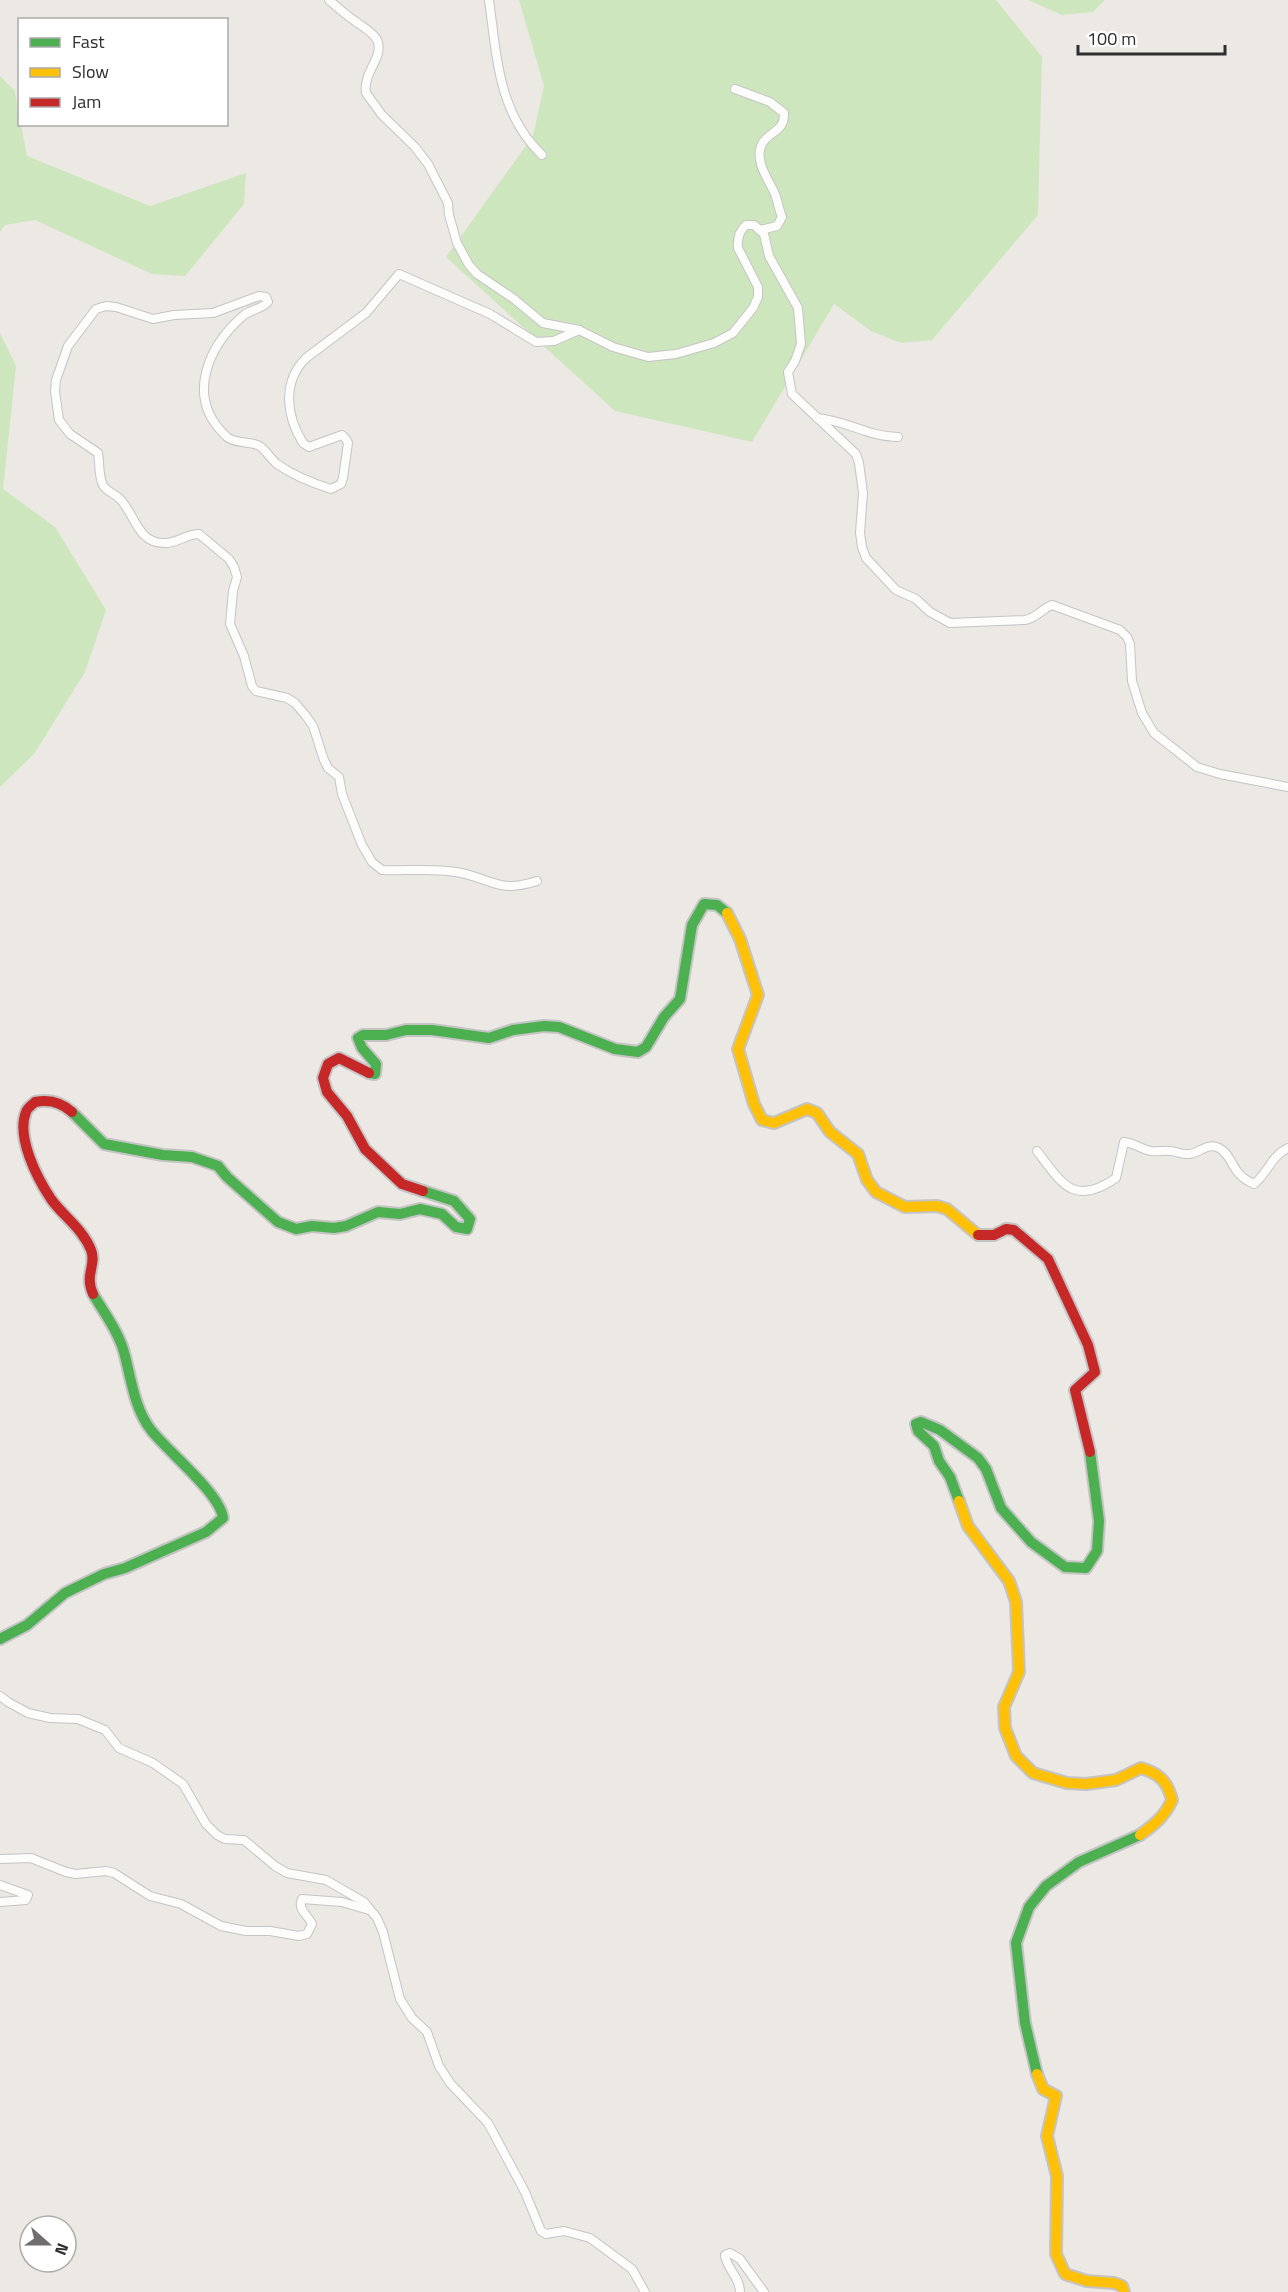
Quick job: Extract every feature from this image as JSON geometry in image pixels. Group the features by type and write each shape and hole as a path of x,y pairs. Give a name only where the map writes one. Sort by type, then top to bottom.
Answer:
{"street":[{"path":"329,0 378,39 380,49 367,76 366,93 382,115 428,164 448,203 457,243 469,265 477,274 514,299 543,323 579,330 613,347 648,357 676,354 733,333 753,308 758,297 758,287 738,248 737,240 746,225 754,225 764,234 769,256 798,308 801,344 795,362 788,372 792,394 856,454 860,462 863,493 860,533 862,547 866,558 896,590 916,599 930,612 950,623 1025,620 1034,618 1045,607 1052,604 1120,630 1130,644 1132,681 1142,713 1154,733 1197,767 1220,774 1288,787"},
{"path":"489,0 499,71 513,120 542,155"},
{"path":"735,88 770,102 784,114 782,127 762,143 760,155 764,176 776,196 782,217 777,226 760,230"},
{"path":"537,881 507,888 455,871 382,870 372,862 362,845 342,794 339,777 328,768 313,726 295,703 286,698 256,691 252,686 244,656 230,624 233,591 237,577 229,559 199,534 188,535 165,544 147,538 121,500 105,489 98,453 70,434 59,420 56,380 68,346 96,309 106,306 153,319 174,315 213,313 264,296 268,302 244,315 223,337 213,352 205,375 204,388 207,403 218,426 232,440 261,447 278,464 289,471 313,484 331,489 340,484 343,478 348,443 342,435 309,447 303,443 290,406 288,393 292,379 299,365 306,358 366,313 399,274 490,314 536,342 554,341 579,330"},
{"path":"815,418 840,422 873,434 898,437"},
{"path":"0,1639 27,1625 64,1593 206,1532 223,1518 222,1510 204,1487 149,1428 131,1386 125,1354 92,1292 89,1280 93,1262 91,1250 79,1231 51,1199 26,1149 23,1132 26,1111 34,1102 49,1101 64,1105 104,1144 163,1155 192,1157 218,1166 227,1177 278,1222 296,1229 312,1226 334,1228 346,1226 378,1212 400,1214 420,1209 442,1214 456,1227 467,1229 470,1220 454,1201 402,1184 365,1149 347,1116 327,1092 323,1078 328,1064 339,1058 367,1073 375,1074 377,1063 362,1050 358,1044 358,1038 363,1035 386,1035 406,1030 441,1030 489,1038 530,1027 559,1027 615,1049 638,1052 646,1047 664,1017 680,999 695,917 704,903 716,904 724,909 735,927 745,950 752,986 758,995 738,1048 754,1104 762,1120 774,1123 796,1112 807,1109 813,1111 820,1116 830,1132 858,1154 867,1180 883,1197 905,1207 937,1206 947,1209 979,1236 994,1235 1006,1229 1014,1230 1048,1258 1088,1345 1095,1372 1075,1390 1096,1486 1099,1546 1092,1565 1083,1570 1071,1570 1051,1558 1014,1524 1001,1508 987,1471 977,1457 939,1428 921,1422 916,1424 918,1431 934,1446 939,1461 950,1477 971,1532 1009,1581 1016,1602 1019,1672 1004,1707 1005,1728 1016,1756 1033,1773 1067,1783 1086,1784 1116,1780 1140,1768 1153,1771 1166,1780 1172,1800 1166,1813 1153,1826 1131,1840 1079,1862 1046,1886 1029,1907 1016,1943 1024,2023 1038,2080 1043,2089 1056,2096 1047,2136 1057,2176 1054,2214 1056,2254 1065,2274 1088,2281 1114,2283 1122,2286 1124,2292"},
{"path":"1037,1151 1061,1183 1078,1192 1099,1190 1116,1178 1124,1142 1150,1150 1169,1150 1181,1154 1192,1154 1207,1147 1220,1149 1227,1155 1240,1177 1254,1184 1264,1177 1278,1153 1288,1148"},
{"path":"0,1695 28,1713 50,1718 78,1719 105,1730 119,1748 153,1763 183,1784 212,1832 225,1839 244,1840 274,1866 287,1873 326,1880 364,1902 377,1918 388,1948 400,1999 412,2018 427,2032 440,2066 450,2083 488,2123 525,2192 541,2231 546,2234 564,2231 590,2238 632,2269 645,2292"},
{"path":"0,1859 31,1858 76,1874 106,1871 114,1873 150,1896 181,1904 221,1926 246,1931 270,1931 299,1936 307,1934 312,1924 301,1910 302,1899 342,1902 369,1910"},
{"path":"0,1885 28,1895 26,1900 0,1902"},
{"path":"740,2292 737,2278 725,2260 725,2255 730,2253 740,2259 764,2292"}],"green space":[{"path":"519,0 996,0 1042,57 1038,215 932,340 901,343 871,331 834,304 752,442 615,411 446,257 533,136 544,86"},
{"path":"1028,0 1105,0 1093,12 1062,15"},
{"path":"0,76 15,91 18,126 21,126 27,156 150,206 246,173 244,204 185,276 152,274 35,220 5,225 0,232"},
{"path":"0,333 16,366 3,489 55,527 106,610 85,672 34,754 0,787"}],"traffic: fast":[{"path":"369,1073 375,1074 376,1064 362,1048 358,1038 363,1035 386,1035 406,1030 432,1030 489,1038 513,1030 544,1026 559,1027 615,1049 638,1052 646,1047 664,1017 680,999 692,925 704,904 717,905 727,913"},
{"path":"72,1112 104,1144 163,1155 192,1157 218,1166 227,1177 278,1222 296,1229 312,1226 334,1228 346,1226 378,1212 400,1214 420,1209 442,1214 456,1227 467,1229 470,1219 454,1201 423,1191"},
{"path":"0,1639 27,1625 65,1593 104,1574 125,1568 206,1532 223,1518 213,1497 146,1422 137,1404 120,1340 93,1294"},
{"path":"959,1501 934,1446 918,1431 916,1424 921,1422 940,1430 978,1458 986,1469 1001,1508 1031,1542 1065,1567 1086,1568 1097,1551 1099,1521 1090,1452"},
{"path":"1037,2074 1025,2023 1016,1943 1029,1907 1046,1886 1079,1862 1140,1835"}],"traffic: slow":[{"path":"727,913 740,939 758,995 738,1049 754,1104 762,1120 774,1123 807,1109 817,1113 830,1132 858,1154 867,1180 876,1192 905,1207 937,1206 947,1209 978,1235"},
{"path":"959,1501 968,1526 1009,1581 1016,1602 1019,1672 1004,1707 1005,1728 1016,1756 1033,1773 1067,1783 1086,1784 1116,1780 1141,1768 1158,1776 1168,1788 1172,1800 1159,1820 1140,1835"},
{"path":"1037,2074 1043,2089 1056,2096 1047,2136 1057,2176 1056,2254 1065,2274 1087,2281 1114,2283 1122,2286 1124,2292"}],"traffic: jam":[{"path":"369,1073 339,1058 328,1064 323,1078 327,1092 347,1116 365,1149 402,1184 423,1191"},
{"path":"72,1112 55,1102 35,1102 26,1112 24,1133 29,1157 45,1190 78,1229 91,1250 93,1260 90,1281 93,1294"},
{"path":"978,1235 994,1235 1006,1229 1014,1230 1048,1259 1088,1345 1095,1372 1075,1390 1090,1452"}]}
